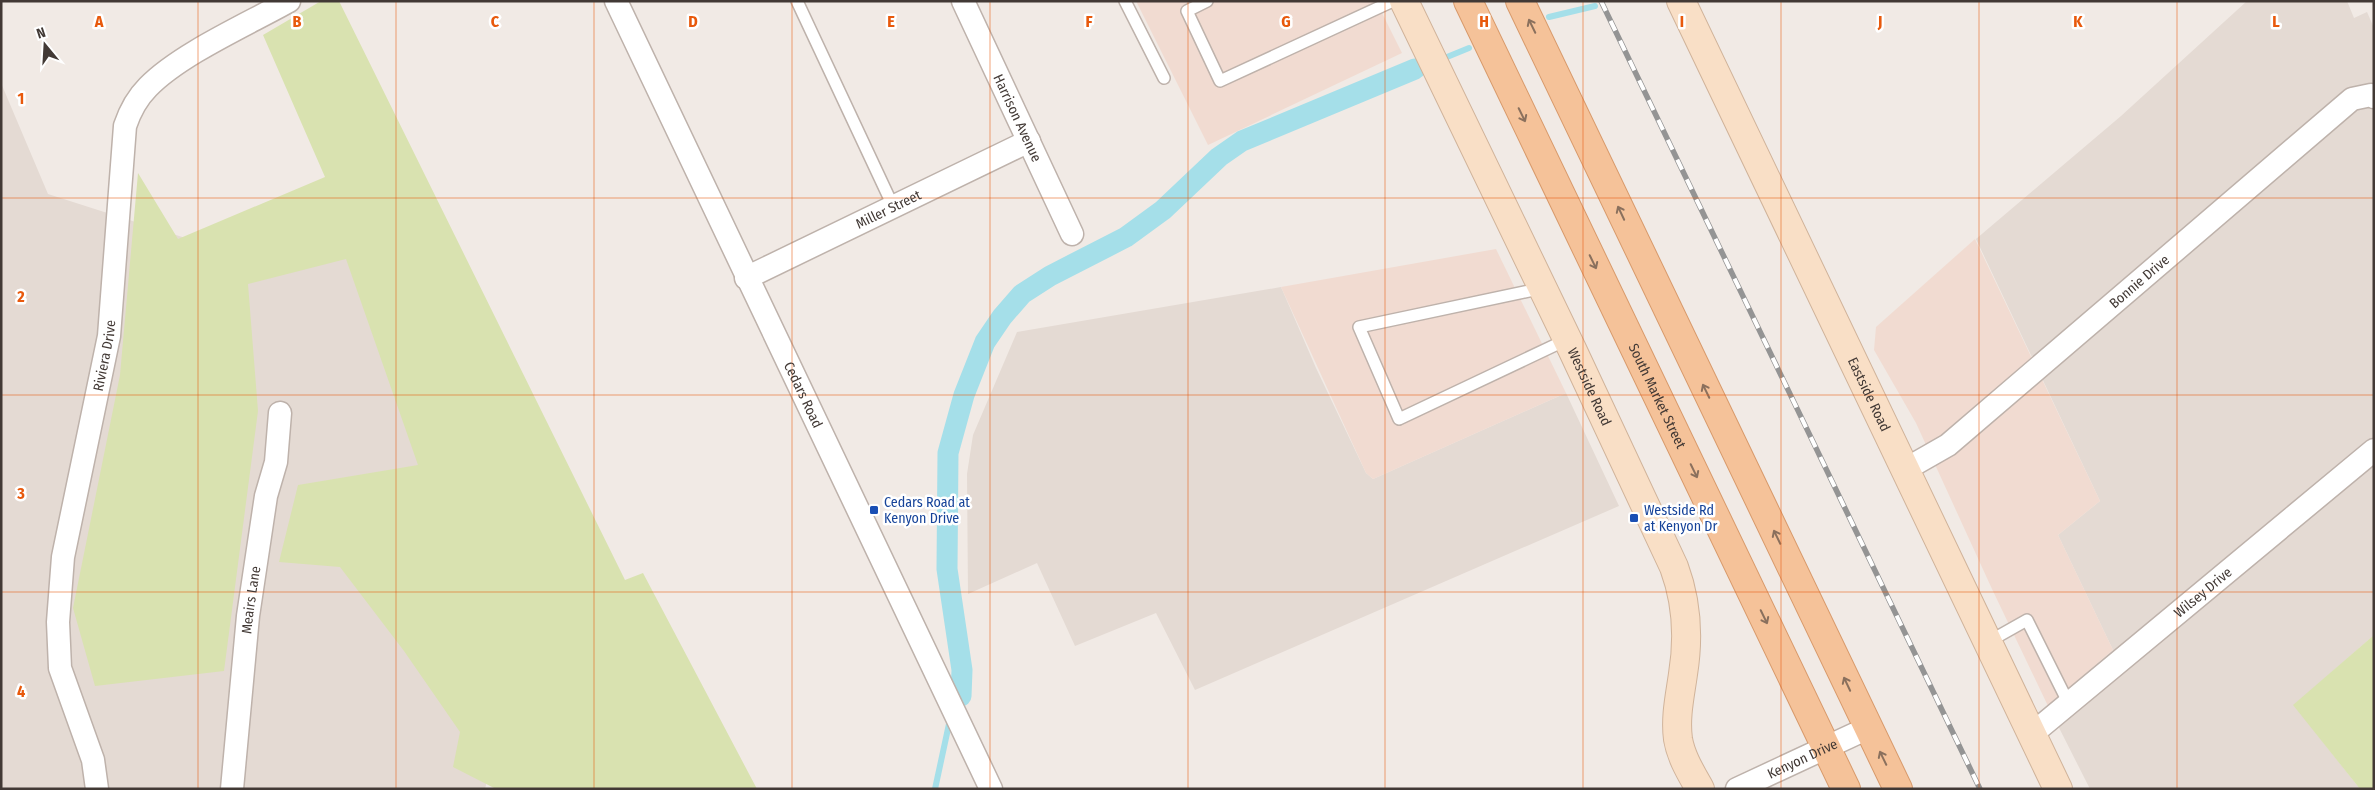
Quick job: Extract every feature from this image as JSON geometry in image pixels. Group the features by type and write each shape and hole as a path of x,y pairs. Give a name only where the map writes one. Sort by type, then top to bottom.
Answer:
{"main road":[{"name":"South Market Street","path":"1468,1 1846,789"},
{"path":"1520,1 1898,789"}],"street":[{"name":"Riviera Drive","path":"97,789 93,760 60,668 58,622 63,557 108,336 125,126 134,104 148,86 193,54 289,1"},
{"name":"Cedars Road","path":"616,1 746,278 946,691 991,789"},
{"name":"Harrison Avenue","path":"962,1 1072,234"},
{"name":"Westside Road","path":"1404,1 1664,542 1683,594 1686,623 1686,646 1678,709 1678,733 1682,752 1700,789"},
{"name":"Eastside Road","path":"1680,1 2058,789"},
{"name":"Bonnie Drive","path":"1906,469 1948,445 2352,99 2372,96"},
{"name":"Miller Street","path":"746,278 1029,141"},
{"name":"Meairs Lane","path":"232,789 248,616 266,496 276,462 280,413"},
{"name":"Wilsey Drive","path":"2032,734 2374,450"},
{"name":"Kenyon Drive","path":"1737,789 1868,728"}],"lane":[{"path":"797,1 894,206"},
{"path":"1125,1 1164,78"},
{"path":"1207,1 1187,11 1220,81 1393,1"},
{"path":"1543,288 1359,327 1399,419 1568,339"},
{"path":"1988,642 2027,620 2069,704"}],"shaded area":[{"path":"1136,1 1376,1 1402,53 1208,145"},
{"path":"2247,1 2347,1 2354,18 2367,12 2374,28 2374,635 2294,705 2360,789 2090,789 2048,706 2113,650 2058,535 2100,501 1976,239 2121,116"},
{"path":"1,83 48,194 226,251 373,206 508,698 485,789 1,789"},
{"path":"1975,239 2100,501 2058,535 2113,650 2048,706 1916,423 1874,350 1876,327"},
{"path":"1496,249 1566,393 1373,479 1366,473 1281,287"},
{"path":"1281,287 1316,368 1366,473 1373,479 1566,393 1619,506 1195,690 1156,613 1075,646 1037,563 968,594 967,474 973,435 1017,332"}],"green space":[{"path":"321,1 339,1 625,580 643,573 757,789 496,789 453,767 460,732 404,651 340,567 279,562 298,485 418,465 346,259 248,284 258,411 224,671 95,686 73,608 120,375 138,173 178,239 325,177 263,35"},
{"path":"2374,635 2374,789 2360,789 2293,705"}],"waterway":[{"path":"1549,17 1595,6"},
{"path":"1447,57 1469,48"},
{"path":"961,696 962,670 947,569 948,453 964,395 985,342 1002,317 1022,294 1050,276 1126,237 1163,210 1219,157 1242,141 1415,69"},
{"path":"935,789 949,724"}],"railway":[{"path":"1601,1 1980,789"}],"place":[{"name":"Cedars Road at Kenyon Drive","path":"874,510"},
{"name":"Westside Rd at Kenyon Dr","path":"1634,518"}]}
